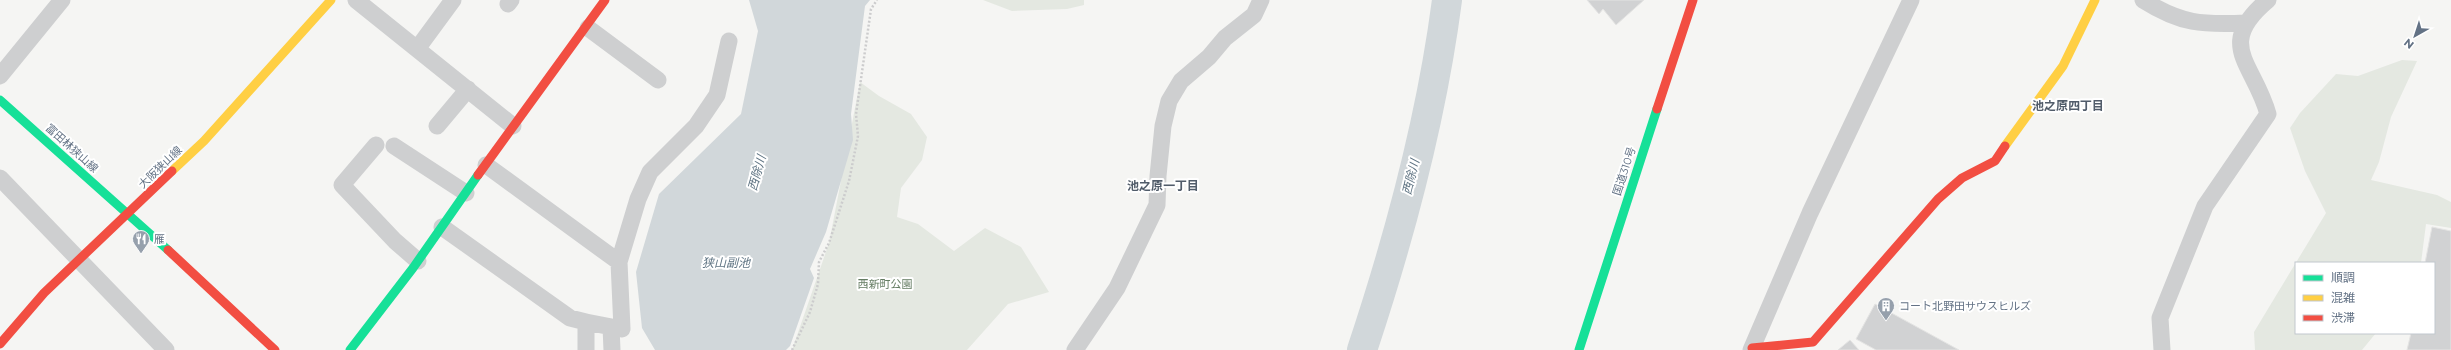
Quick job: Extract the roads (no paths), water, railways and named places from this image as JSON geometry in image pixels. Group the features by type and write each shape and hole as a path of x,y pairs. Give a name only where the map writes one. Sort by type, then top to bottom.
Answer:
{"main road":[{"name":"大阪狭山線","path":"0,344 44,293 204,141 331,0"},
{"path":"350,350 390,300 513,126 588,28 605,0"},
{"name":"国道310号","path":"1579,350 1693,0"},
{"path":"1752,349 1813,342 1938,199 1962,178 1995,161 2063,66 2095,0"},
{"name":"富田林狭山線","path":"0,100 128,214 275,350"}],"street":[{"path":"0,76 62,0"},
{"path":"356,0 468,88 513,126"},
{"path":"417,49 453,0"},
{"path":"1075,350 1117,288 1157,205 1162,133 1169,101 1181,81 1209,57 1225,38 1254,15 1261,0"},
{"path":"1752,349 1810,214 1911,0"},
{"path":"2143,0 2182,20 2208,25 2246,23"},
{"path":"2162,350 2160,318 2205,206 2268,114 2263,97 2241,54 2241,35 2246,23 2268,0"},
{"path":"588,28 658,80"},
{"path":"442,227 570,318 622,329 619,262 638,199 650,172 696,126 718,95 729,41"},
{"path":"437,126 468,88"},
{"path":"376,144 358,158 342,185 395,241 418,261"},
{"path":"394,146 466,193"},
{"path":"486,165 619,262"},
{"path":"0,178 166,350"},
{"path":"586,322 586,350"},
{"path":"611,327 612,350"}],"water":[{"name":"狭山副池","path":"749,0 870,0 865,6 851,114 853,140 826,232 810,269 814,278 790,346 786,350 655,350 642,328 636,272 659,194 741,114 758,31"}],"waterway":[{"name":"西除川","path":"1362,350 1389,265 1413,177 1433,88 1447,0"}],"place":[{"name":"雁","path":"141,254"},
{"name":"コート北野田サウスヒルズ","path":"1886,321"}],"district":[{"name":"池之原四丁目","path":"2068,106"},
{"name":"池之原一丁目","path":"1163,186"}],"park label":[{"name":"西新町公園","path":"885,284"}]}
